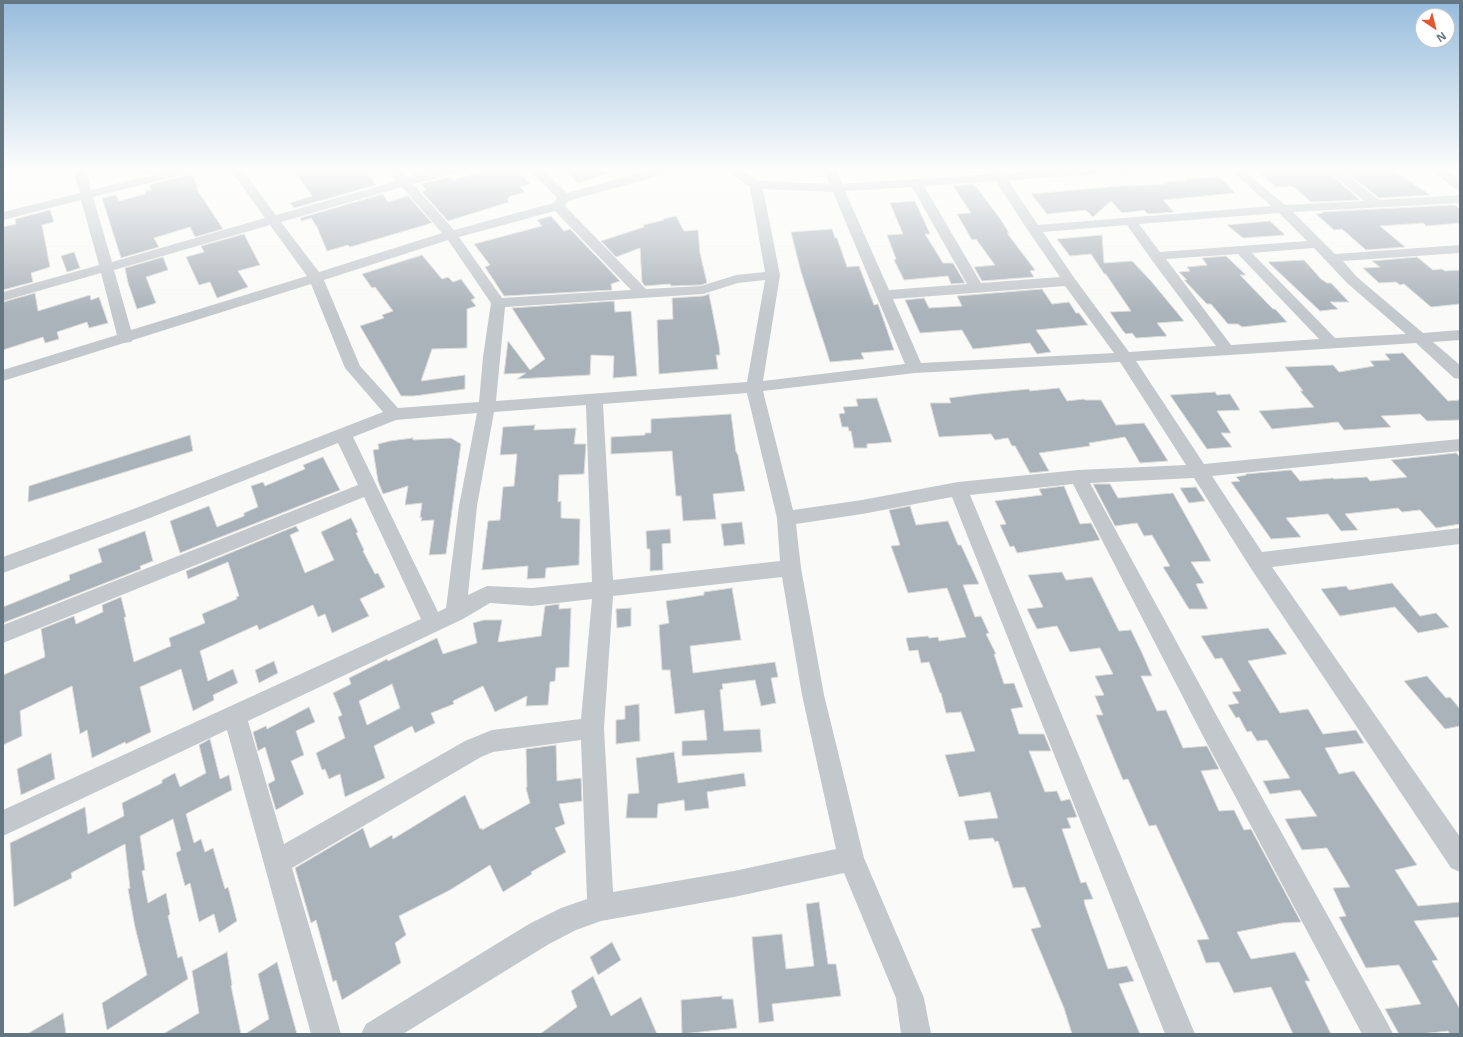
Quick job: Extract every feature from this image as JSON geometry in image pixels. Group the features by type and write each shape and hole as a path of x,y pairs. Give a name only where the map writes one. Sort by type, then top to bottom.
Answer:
{"street":[{"path":"93,216 126,339"},
{"path":"270,216 316,278 353,368 394,414"},
{"path":"3,297 286,216"},
{"path":"435,216 451,235 498,303 491,357 487,407 468,506 456,613"},
{"path":"3,376 126,339 513,216"},
{"path":"574,216 643,294"},
{"path":"762,216 773,276 754,387 786,518 791,568 813,694 851,860 910,998 916,1034"},
{"path":"849,216 915,368"},
{"path":"935,216 976,288"},
{"path":"1025,216 1125,357 1257,561 1460,859"},
{"path":"1034,230 1188,216"},
{"path":"1289,216 1352,280 1460,374"},
{"path":"1130,221 1226,349"},
{"path":"1156,256 1317,244"},
{"path":"1332,258 1460,249"},
{"path":"1242,250 1330,342"},
{"path":"498,303 703,290 736,279 773,276"},
{"path":"884,295 1070,281"},
{"path":"3,565 143,513 394,414 754,387 915,368 1125,357 1418,336 1460,335"},
{"path":"594,399 603,590 592,728 601,908"},
{"path":"343,434 433,623"},
{"path":"786,518 862,507 958,489 1078,477 1199,471 1460,445"},
{"path":"1078,477 1211,728 1378,1034"},
{"path":"3,634 368,488"},
{"path":"958,489 1180,1034"},
{"path":"1257,561 1460,536"},
{"path":"3,824 456,613 488,594 532,597 791,568"},
{"path":"235,716 326,1034"},
{"path":"278,862 473,749 492,741 592,728"},
{"path":"376,1034 539,934 571,918 601,908 734,884 851,860"}],"building":[{"path":"25,216 52,216 54,222 42,225 50,267 31,273 33,282 3,290 3,227 16,224 15,219"},
{"path":"108,216 215,216 223,229 195,237 190,227 154,238 159,247 121,258"},
{"path":"306,216 426,216 432,223 350,247 348,245 327,251 317,227 311,218 302,221 300,218"},
{"path":"444,216 463,216 448,221"},
{"path":"551,216 564,231 570,229 620,281 611,284 612,290 504,296 485,267 490,265 474,244 542,226 537,220"},
{"path":"676,216 684,231 698,230 700,253 707,283 701,285 671,286 670,284 645,286 642,282 640,248 616,257 601,241 644,227 643,225 664,220 663,219"},
{"path":"896,216 922,216 930,234 925,234 943,263 953,263 965,283 951,284 948,276 904,280 894,260 896,259 887,235 903,234"},
{"path":"958,216 999,216 1009,233 1007,233 1035,270 1030,271 1034,277 982,281 974,267 995,265 976,239 972,240"},
{"path":"1319,216 1460,216 1460,223 1426,226 1423,223 1380,226 1405,247 1366,250 1342,229 1334,230"},
{"path":"1270,221 1285,235 1243,238 1227,225"},
{"path":"832,229 835,238 837,238 847,267 859,266 874,305 878,304 894,350 861,353 864,359 830,362 801,272 791,232"},
{"path":"244,234 260,265 238,271 248,287 217,298 210,282 199,285 186,257 204,252 201,246"},
{"path":"1102,235 1104,263 1132,261 1151,281 1184,321 1157,323 1167,336 1136,338 1132,333 1126,334 1110,312 1131,311 1105,273 1105,275 1091,254 1070,256 1057,239"},
{"path":"74,252 80,268 67,272 61,256"},
{"path":"422,255 442,279 448,277 453,282 461,279 475,298 471,300 476,306 467,309 467,348 432,349 421,381 465,375 465,389 414,396 401,396 360,326 384,318 382,315 393,311 375,287 372,288 362,274"},
{"path":"1226,256 1246,275 1240,275 1287,322 1242,327 1238,324 1228,324 1211,304 1207,304 1184,280 1187,280 1179,272 1190,271 1187,267 1207,265 1202,258"},
{"path":"163,257 168,270 146,277 156,303 137,309 128,283 125,268"},
{"path":"1417,257 1433,270 1460,270 1460,304 1431,307 1404,284 1400,285 1396,282 1379,283 1363,268 1380,267 1372,261"},
{"path":"1304,260 1321,279 1327,283 1331,283 1349,302 1330,302 1338,309 1320,311 1268,262"},
{"path":"1042,289 1052,304 1069,302 1076,313 1079,313 1088,325 1036,330 1051,352 1037,354 1030,343 973,349 962,330 920,333 905,300 924,298 929,308 962,306 957,296"},
{"path":"35,293 38,311 90,295 91,300 99,297 108,323 89,328 87,322 57,332 59,339 45,343 43,337 3,350 3,302"},
{"path":"709,294 719,345 720,355 716,355 718,369 659,374 657,320 673,319 672,298 703,296"},
{"path":"614,301 615,312 631,311 637,376 613,378 614,356 591,355 590,375 517,379 526,373 504,374 508,341 530,370 545,359 512,308"},
{"path":"1403,353 1448,401 1460,400 1460,420 1427,421 1420,414 1381,416 1391,427 1344,430 1338,422 1272,429 1259,411 1314,407 1300,391 1303,391 1285,367 1333,365 1339,372 1374,366 1370,361 1390,360 1385,354"},
{"path":"1059,388 1067,401 1084,399 1101,400 1116,425 1144,423 1168,461 1140,463 1125,437 1089,443 1090,446 1039,453 1049,471 1030,473 1015,446 1012,446 1008,438 995,440 991,434 939,437 930,403 951,403 949,398 979,394 1029,389 1030,391"},
{"path":"1215,392 1217,395 1230,394 1240,410 1217,411 1231,433 1221,433 1232,447 1207,449 1170,395"},
{"path":"877,398 892,442 867,444 867,448 854,448 851,431 849,431 848,427 842,427 839,414 845,413 843,407 858,406 856,399"},
{"path":"731,414 736,452 738,455 745,491 713,494 716,519 683,521 681,496 676,496 672,451 611,454 611,437 645,435 645,433 651,433 651,419"},
{"path":"535,425 534,430 576,428 574,444 586,444 584,474 559,475 558,502 561,501 561,518 580,519 579,565 546,568 545,578 527,579 528,566 482,570 488,521 500,520 503,487 514,486 517,454 500,455 503,427"},
{"path":"190,435 193,451 28,502 29,486"},
{"path":"413,438 413,440 451,438 461,444 446,554 429,555 434,520 421,521 422,503 405,505 408,486 383,494 378,481 373,450 379,449 378,444"},
{"path":"1456,453 1460,457 1460,524 1436,528 1420,510 1402,512 1398,508 1345,514 1358,530 1341,531 1328,514 1286,518 1301,537 1271,539 1231,482 1240,481 1236,477 1246,474 1291,470 1300,481 1367,477 1370,481 1407,477 1391,460"},
{"path":"323,457 340,490 180,553 170,521 209,506 217,527 244,516 244,513 258,507 251,486 263,482 265,486 305,469 303,465"},
{"path":"1093,484 1110,484 1118,498 1173,493 1211,561 1191,562 1204,583 1196,584 1208,609 1189,609 1163,567 1170,566 1152,535 1144,536 1137,523 1115,526"},
{"path":"1064,486 1080,524 1091,523 1100,540 1017,553 1014,546 1010,547 1000,525 1006,524 995,501 1042,495 1039,489"},
{"path":"1196,487 1205,501 1189,503 1180,488"},
{"path":"910,506 916,525 948,521 958,545 961,545 979,584 963,585 975,617 981,616 989,633 986,634 996,654 994,654 1004,684 1014,683 1023,707 1011,709 1019,734 1044,734 1051,751 1029,751 1045,792 1057,791 1061,801 1070,799 1077,817 1067,818 1071,828 1062,829 1081,883 1086,882 1093,899 1084,900 1085,905 1108,969 1127,966 1134,981 1119,984 1140,1034 1072,1034 1064,1008 1031,929 1041,927 1025,887 1013,888 998,841 995,842 993,838 969,840 964,821 998,818 990,792 959,797 945,755 975,751 961,712 946,713 941,693 929,662 921,663 918,650 909,651 906,638 928,636 929,638 938,637 939,641 966,637 947,588 908,593 891,546 900,545 889,510"},
{"path":"351,518 358,532 356,533 364,550 363,551 375,574 378,573 385,587 360,599 369,616 332,633 325,614 318,617 313,605 259,630 257,625 200,651 208,681 233,669 238,683 213,695 214,700 193,711 181,669 140,687 151,732 126,744 125,742 92,758 87,730 80,734 72,686 20,711 22,736 3,745 3,675 45,657 41,629 74,616 76,624 103,612 102,605 121,597 134,662 171,646 169,638 205,623 202,614 237,599 236,597 239,596 228,562 188,579 186,571 296,526 299,531 290,535 305,573 334,560 321,532"},
{"path":"742,522 745,544 724,546 721,524"},
{"path":"670,529 671,543 662,544 663,570 650,571 650,549 647,549 646,531"},
{"path":"145,531 153,561 140,566 141,569 3,623 3,607 70,580 69,575 102,562 98,549"},
{"path":"1062,572 1066,580 1092,577 1119,631 1131,630 1152,676 1141,676 1157,711 1166,710 1183,748 1207,746 1219,769 1201,771 1219,811 1234,810 1244,830 1251,829 1301,922 1282,923 1237,932 1251,959 1295,952 1310,981 1305,981 1331,1034 1293,1034 1271,987 1234,993 1219,962 1206,963 1197,940 1209,939 1156,825 1149,826 1128,779 1123,780 1096,715 1103,715 1095,696 1104,695 1095,676 1113,674 1100,648 1070,652 1057,626 1037,629 1027,609 1043,607 1028,575"},
{"path":"1392,583 1420,616 1436,613 1449,627 1418,633 1395,607 1340,616 1321,589 1346,586 1349,590"},
{"path":"732,588 741,640 690,646 693,673 775,662 778,677 771,678 776,703 761,706 755,680 722,684 723,689 720,690 724,731 760,729 762,752 682,756 682,741 707,740 704,710 675,714 670,670 662,670 659,625 669,623 666,601 704,595 704,592"},
{"path":"559,604 559,609 571,608 569,667 556,668 555,681 550,682 548,705 526,706 527,696 495,712 483,686 453,701 454,704 431,713 435,723 415,733 412,726 374,746 385,778 345,797 340,774 329,779 325,769 322,770 316,753 345,738 338,717 342,715 333,693 351,684 349,678 387,659 388,661 437,638 443,654 477,643 473,623 484,620 502,620 498,642 541,636 545,606","holes":["392,684 400,708 367,725 359,701"]},
{"path":"631,608 631,626 617,628 616,609"},
{"path":"1268,628 1287,654 1248,661 1280,713 1308,709 1323,734 1356,730 1364,743 1325,748 1339,774 1354,771 1417,865 1395,870 1418,906 1460,902 1460,917 1414,921 1438,960 1432,961 1460,1009 1460,1034 1450,1034 1448,1031 1421,1034 1399,1034 1385,1009 1421,1004 1399,965 1366,968 1339,917 1346,916 1333,888 1350,887 1327,848 1302,850 1285,819 1317,816 1300,790 1270,794 1263,781 1290,778 1267,740 1257,741 1251,731 1247,732 1239,717 1236,718 1228,705 1239,703 1232,692 1241,691 1222,658 1215,659 1201,636"},
{"path":"274,661 278,673 259,683 255,670"},
{"path":"1427,676 1446,698 1450,697 1460,709 1460,726 1445,729 1404,681"},
{"path":"639,704 640,741 616,744 616,720 625,719 625,706"},
{"path":"309,707 315,722 296,731 304,755 291,761 304,794 276,810 268,784 275,780 265,747 258,751 253,732 266,726 267,729"},
{"path":"210,739 220,779 229,775 232,790 186,814 194,843 201,839 205,852 213,848 225,889 228,887 237,921 219,933 214,914 199,922 190,883 185,886 176,853 181,850 173,819 140,836 145,870 142,871 148,903 166,893 170,914 168,916 178,958 182,956 188,979 107,1030 102,1003 147,975 135,927 128,889 130,888 125,844 71,873 72,878 14,907 10,843 85,807 88,834 124,816 122,803 162,783 162,780 175,773 180,787 206,773 199,745"},
{"path":"556,745 557,781 581,778 582,801 559,804 565,824 555,828 566,852 531,872 532,874 503,892 490,865 450,890 399,916 406,935 395,943 401,963 342,1000 336,980 333,982 316,920 311,923 295,868 363,828 370,848 392,835 393,839 465,795 480,829 482,828 482,830 530,803 526,788 526,749"},
{"path":"674,752 678,783 744,773 746,786 707,792 709,808 685,811 684,800 658,804 657,818 626,818 628,794 639,793 636,758"},
{"path":"51,753 55,779 21,795 17,769"},
{"path":"819,902 828,964 836,964 841,996 772,1004 774,1021 759,1023 752,937 782,934 786,969 814,966 806,904"},
{"path":"612,942 621,960 598,975 590,957"},
{"path":"227,952 231,986 241,1034 163,1034 199,1013 192,971"},
{"path":"277,962 297,1034 245,1034 269,1019 258,974"},
{"path":"593,976 611,1016 641,997 657,1034 540,1034 577,1007 571,991"},
{"path":"722,996 722,999 733,999 737,1028 682,1034 681,1000"},
{"path":"63,1013 66,1034 27,1034"}]}
